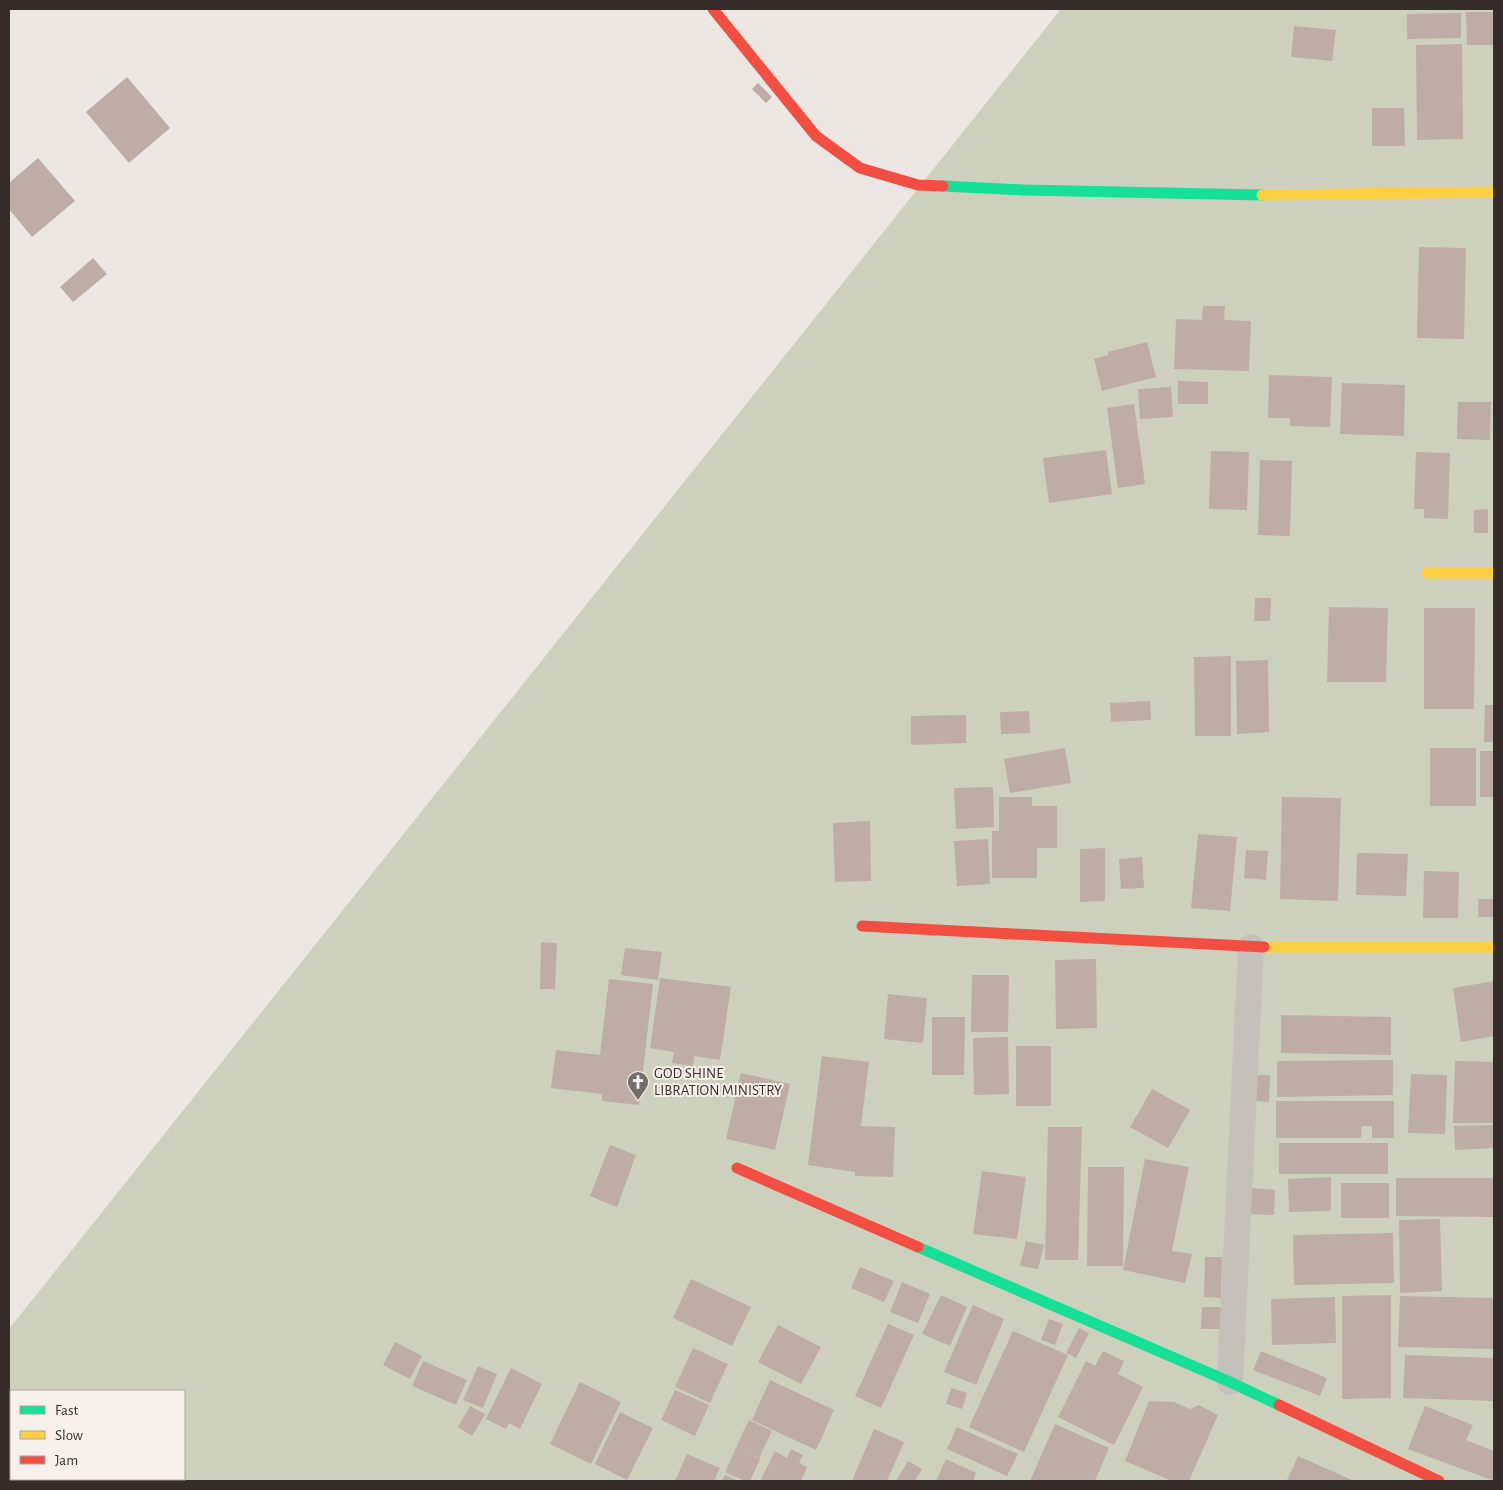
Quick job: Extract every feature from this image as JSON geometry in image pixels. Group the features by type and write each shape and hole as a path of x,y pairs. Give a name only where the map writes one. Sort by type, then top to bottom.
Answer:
{"street":[{"path":"713,9 816,136 860,168 918,185 1024,190 1260,195 1494,192"},
{"path":"1427,573 1494,573"},
{"path":"862,926 1251,946 1494,947"},
{"path":"1230,1382 1251,946"},
{"path":"737,1168 1230,1382 1438,1481"}],"green space":[{"path":"1061,9 1494,9 1494,1481 9,1481 9,1329"}],"building":[{"path":"1466,12 1494,12 1494,45 1467,45"},
{"path":"1461,13 1461,38 1407,39 1407,14"},
{"path":"1294,26 1336,30 1332,61 1291,57"},
{"path":"1462,44 1463,139 1417,140 1416,45"},
{"path":"127,77 170,128 129,163 86,112"},
{"path":"758,83 772,97 766,103 752,89"},
{"path":"1372,108 1404,108 1405,146 1372,146"},
{"path":"38,158 75,201 32,237 9,209 9,183"},
{"path":"1419,247 1466,248 1464,339 1417,338"},
{"path":"93,258 107,274 73,302 60,287"},
{"path":"1203,306 1225,306 1224,320 1251,321 1249,371 1174,369 1176,319 1202,320"},
{"path":"1147,342 1156,377 1102,391 1094,359 1108,355 1108,352"},
{"path":"1269,375 1332,377 1330,427 1290,426 1290,418 1268,418"},
{"path":"1178,381 1208,382 1208,404 1178,404"},
{"path":"1342,383 1405,385 1404,436 1340,434"},
{"path":"1171,387 1173,417 1140,419 1138,389"},
{"path":"1458,402 1491,402 1490,440 1457,439"},
{"path":"1134,404 1145,484 1118,488 1107,408"},
{"path":"1106,450 1112,494 1049,503 1043,458"},
{"path":"1211,451 1249,452 1247,510 1209,509"},
{"path":"1416,452 1450,453 1448,519 1424,518 1424,509 1414,509"},
{"path":"1260,460 1292,461 1290,536 1258,535"},
{"path":"1488,509 1488,533 1474,533 1474,510"},
{"path":"1255,598 1271,598 1270,621 1254,621"},
{"path":"1329,607 1388,608 1386,682 1327,682"},
{"path":"1424,608 1475,608 1474,709 1424,709"},
{"path":"1231,656 1231,736 1195,736 1194,657"},
{"path":"1268,660 1269,732 1237,734 1236,661"},
{"path":"1150,701 1151,720 1111,722 1110,703"},
{"path":"1485,705 1494,705 1494,742 1484,742"},
{"path":"1029,711 1030,733 1001,734 1000,712"},
{"path":"966,715 966,743 911,745 911,716"},
{"path":"1065,748 1071,783 1010,793 1004,759"},
{"path":"1430,748 1476,748 1476,806 1430,806"},
{"path":"1480,751 1494,751 1494,797 1480,797"},
{"path":"993,787 994,827 956,829 954,788"},
{"path":"999,797 1032,797 1032,806 1057,806 1057,848 1037,848 1037,878 992,878 992,831 999,831"},
{"path":"1282,797 1341,798 1338,901 1280,899"},
{"path":"870,821 871,881 835,882 833,823"},
{"path":"1198,834 1237,837 1230,911 1191,908"},
{"path":"988,839 990,884 957,886 954,841"},
{"path":"1105,848 1105,901 1080,902 1080,849"},
{"path":"1246,850 1268,851 1266,880 1244,878"},
{"path":"1357,853 1408,854 1406,896 1356,895"},
{"path":"1142,857 1144,888 1121,889 1119,859"},
{"path":"1424,871 1459,872 1458,918 1423,918"},
{"path":"1478,899 1494,899 1494,917 1478,917"},
{"path":"541,942 557,943 555,989 540,989"},
{"path":"625,948 662,952 658,980 621,975"},
{"path":"1096,959 1097,1028 1056,1029 1055,960"},
{"path":"972,975 1009,975 1008,1032 971,1032"},
{"path":"660,978 731,987 720,1060 694,1056 693,1066 672,1063 674,1052 650,1048"},
{"path":"609,979 653,984 639,1105 602,1101 602,1094 551,1088 556,1050 600,1055"},
{"path":"1494,981 1494,1036 1461,1042 1453,988"},
{"path":"888,994 927,998 923,1043 884,1039"},
{"path":"1281,1015 1391,1017 1391,1055 1281,1053"},
{"path":"932,1017 965,1017 964,1075 932,1075"},
{"path":"1008,1037 1009,1094 974,1095 973,1038"},
{"path":"1016,1046 1051,1046 1051,1106 1016,1106"},
{"path":"822,1056 869,1062 861,1126 895,1127 893,1177 855,1176 855,1172 808,1165"},
{"path":"1393,1060 1393,1095 1277,1097 1277,1061"},
{"path":"1455,1061 1494,1062 1494,1123 1453,1123"},
{"path":"741,1073 790,1084 775,1150 726,1139"},
{"path":"1411,1074 1447,1075 1445,1134 1408,1133"},
{"path":"1256,1075 1270,1075 1269,1102 1255,1101"},
{"path":"1152,1089 1190,1110 1168,1148 1130,1127"},
{"path":"1276,1101 1394,1101 1394,1138 1372,1138 1372,1126 1362,1126 1361,1138 1276,1138"},
{"path":"1493,1125 1493,1148 1455,1150 1454,1126"},
{"path":"1048,1127 1082,1127 1078,1260 1045,1260"},
{"path":"1279,1143 1388,1143 1388,1174 1279,1174"},
{"path":"610,1145 636,1155 617,1207 590,1196"},
{"path":"1145,1159 1189,1167 1172,1251 1192,1254 1185,1283 1123,1270"},
{"path":"1088,1167 1124,1167 1123,1266 1087,1266"},
{"path":"982,1171 1026,1177 1017,1239 973,1234"},
{"path":"1331,1177 1331,1211 1289,1212 1288,1179"},
{"path":"1396,1178 1494,1178 1494,1217 1396,1216"},
{"path":"1341,1183 1389,1183 1389,1218 1341,1218"},
{"path":"1252,1188 1275,1190 1274,1215 1250,1214"},
{"path":"1440,1219 1442,1291 1400,1293 1399,1220"},
{"path":"1393,1233 1394,1283 1294,1285 1293,1235"},
{"path":"1026,1241 1044,1245 1038,1269 1020,1266"},
{"path":"1205,1257 1222,1257 1221,1298 1204,1297"},
{"path":"860,1267 894,1281 884,1302 851,1288"},
{"path":"691,1279 751,1307 732,1346 673,1318"},
{"path":"902,1282 930,1294 918,1323 890,1312"},
{"path":"941,1295 967,1307 950,1346 922,1334"},
{"path":"1391,1295 1391,1398 1342,1399 1342,1296"},
{"path":"1400,1296 1494,1298 1494,1349 1398,1347"},
{"path":"1335,1297 1336,1343 1272,1345 1271,1299"},
{"path":"973,1305 1004,1319 976,1385 944,1372"},
{"path":"1202,1307 1222,1307 1221,1329 1201,1329"},
{"path":"1049,1319 1063,1324 1055,1345 1041,1340"},
{"path":"888,1324 914,1335 881,1408 855,1396"},
{"path":"778,1325 821,1347 801,1384 758,1362"},
{"path":"1079,1328 1089,1333 1076,1358 1066,1353"},
{"path":"1013,1331 1068,1355 1024,1452 969,1427"},
{"path":"395,1342 422,1356 410,1379 383,1365"},
{"path":"693,1348 728,1364 710,1403 675,1387"},
{"path":"1103,1351 1124,1361 1118,1374 1143,1387 1114,1445 1058,1417 1086,1361 1095,1366"},
{"path":"1261,1351 1327,1378 1320,1396 1253,1370"},
{"path":"1405,1355 1494,1358 1494,1401 1403,1398"},
{"path":"423,1361 467,1380 456,1405 412,1386"},
{"path":"478,1366 497,1374 483,1408 463,1400"},
{"path":"511,1368 542,1384 520,1429 509,1423 506,1429 486,1419"},
{"path":"770,1380 834,1410 816,1450 752,1420"},
{"path":"580,1382 621,1402 591,1464 550,1444"},
{"path":"951,1388 967,1393 962,1409 946,1404"},
{"path":"675,1390 709,1405 695,1436 661,1420"},
{"path":"1149,1401 1174,1402 1190,1409 1199,1405 1218,1415 1189,1481 1172,1481 1125,1461"},
{"path":"470,1406 485,1414 472,1436 458,1427"},
{"path":"1425,1406 1473,1425 1466,1440 1494,1451 1494,1481 1408,1449"},
{"path":"620,1412 653,1428 627,1480 595,1464"},
{"path":"749,1420 772,1431 759,1458 736,1448"},
{"path":"1055,1424 1109,1448 1095,1481 1030,1481"},
{"path":"957,1427 1018,1454 1007,1476 947,1449"},
{"path":"874,1429 904,1442 887,1481 852,1481"},
{"path":"736,1448 760,1459 750,1481 745,1481 725,1472"},
{"path":"791,1449 803,1455 799,1463 807,1467 801,1481 760,1481 775,1451 787,1458"},
{"path":"687,1454 720,1468 714,1481 675,1481"},
{"path":"1298,1456 1354,1481 1287,1481"},
{"path":"946,1459 976,1473 973,1481 936,1481"},
{"path":"908,1461 922,1469 915,1481 896,1481"},
{"path":"725,1475 739,1481 722,1481"}],"traffic: fast":[{"path":"943,186 1024,190 1262,195"},
{"path":"918,1247 1279,1405"}],"traffic: slow":[{"path":"1262,195 1494,192"},
{"path":"1427,573 1494,573"},
{"path":"1264,947 1494,947"}],"traffic: jam":[{"path":"713,9 816,136 860,168 918,185 943,186"},
{"path":"862,926 1264,947"},
{"path":"737,1168 918,1247"},
{"path":"1279,1405 1439,1481"}],"place":[{"name":"GOD SHINE LIBRATION MINISTRY","path":"638,1101"}]}
